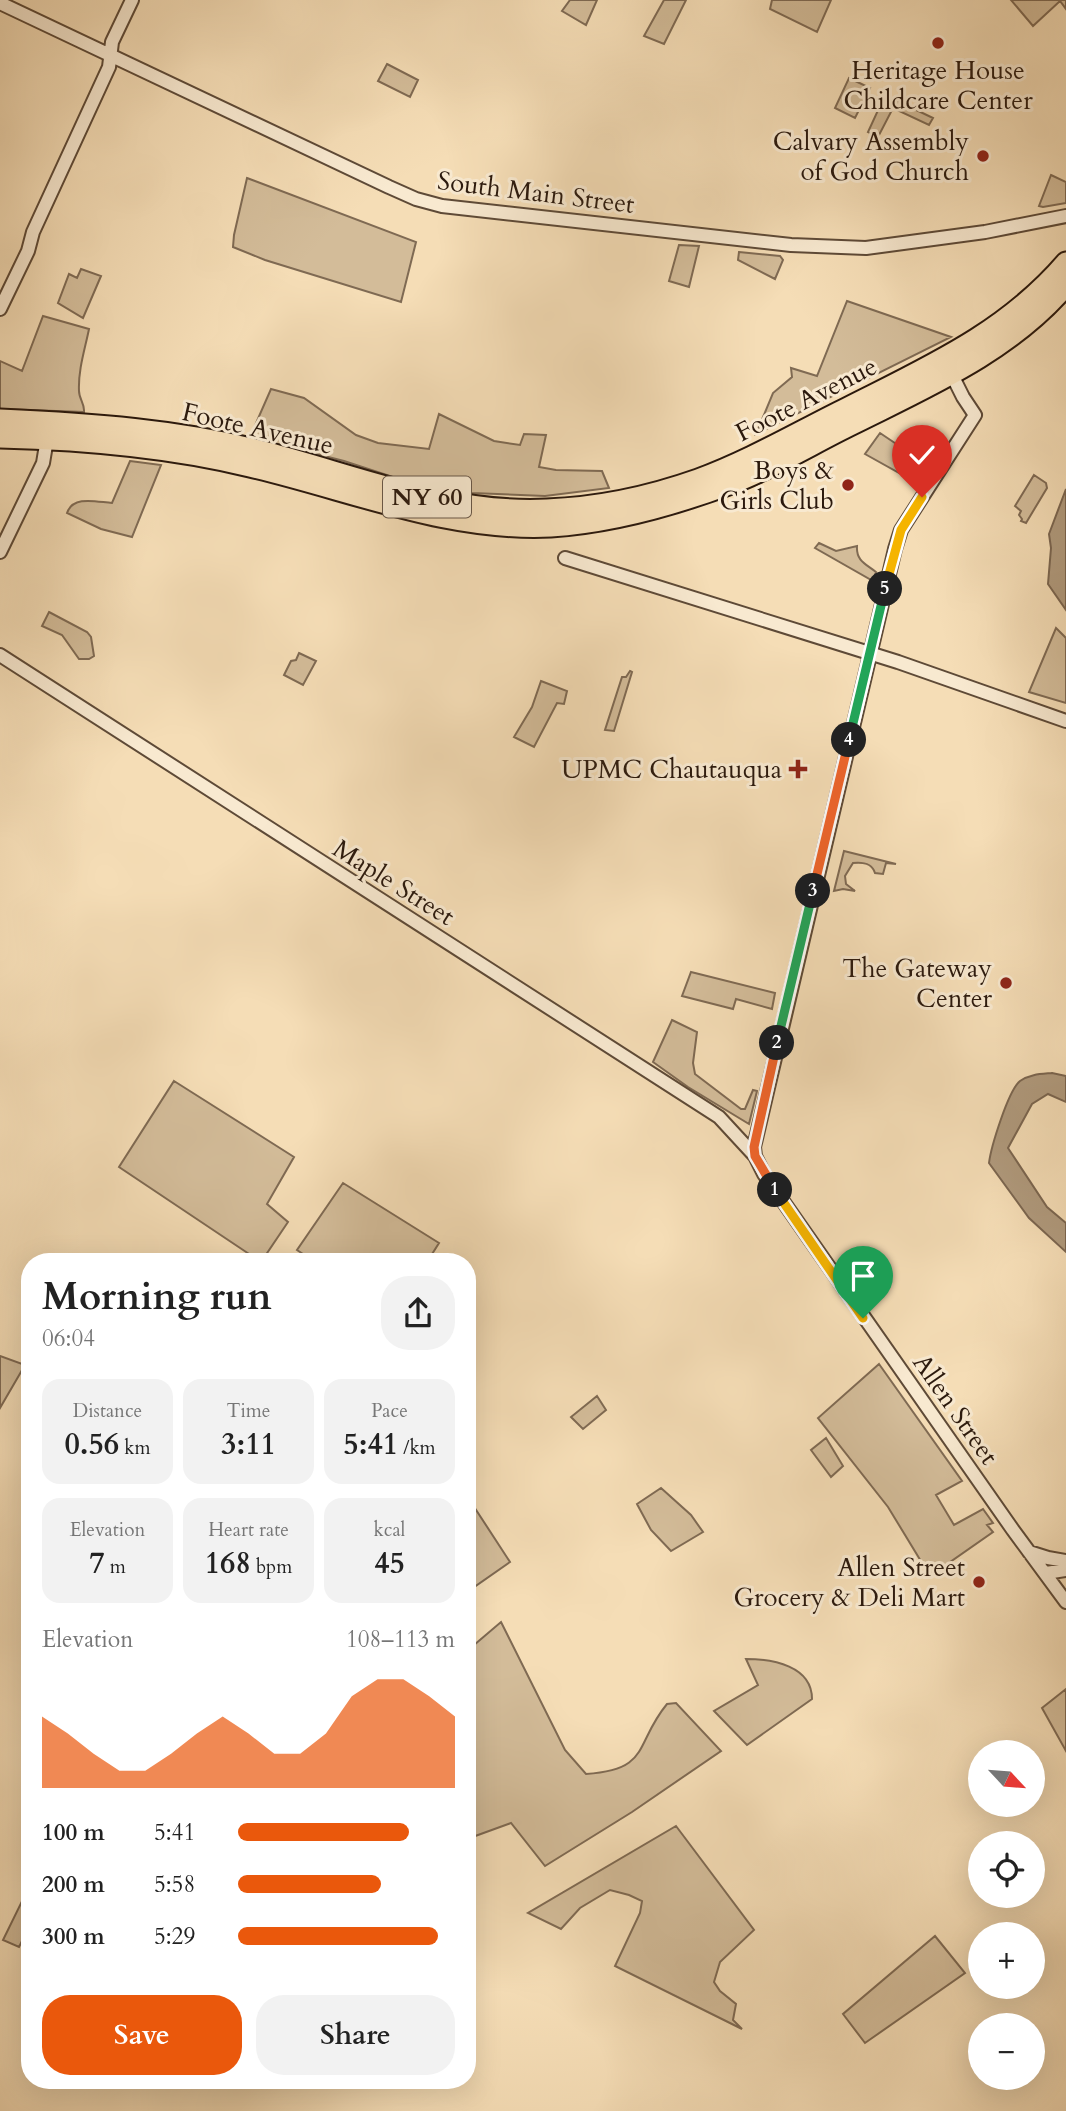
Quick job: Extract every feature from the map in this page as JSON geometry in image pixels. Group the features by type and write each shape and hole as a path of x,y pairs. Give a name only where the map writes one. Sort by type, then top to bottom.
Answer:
{"highway":[{"name":"Foote Avenue","path":"948,366 1003,323 1066,262"},
{"name":"Foote Avenue","path":"0,438 88,423 219,442 266,452 410,494 467,505 548,509 628,498 700,478 948,366 995,350 1019,333 1066,286"},
{"name":"Foote Avenue","path":"0,419 48,430"}],"street":[{"path":"0,309 109,67 112,42 132,0"},
{"name":"South Main Street","path":"0,3 398,191 416,199 455,209 791,245 866,248 985,232 1066,216"},
{"path":"755,1156 755,1136 901,530 975,415 948,366"},
{"path":"0,552 43,463 48,430"},
{"path":"565,558 870,653 1066,721"},
{"name":"Maple Street","path":"0,655 719,1117 755,1156"},
{"name":"Allen Street","path":"755,1156 764,1174 863,1318 1066,1602"},
{"path":"1029,1552 1065,1563"},
{"path":"1046,1573 1065,1563"}],"shaded area":[{"path":"570,0 597,0 586,25 562,11"},
{"path":"664,0 686,0 664,44 644,36"},
{"path":"772,0 831,0 817,32 770,9"},
{"path":"1011,0 1066,0 1066,9 1060,1 1033,26"},
{"path":"387,64 418,80 410,97 378,81"},
{"path":"849,78 870,88 855,118 835,108"},
{"path":"885,95 933,118 929,125 893,108 878,137 868,132"},
{"path":"1051,175 1066,182 1066,203 1039,206"},
{"path":"247,178 416,242 401,302 265,260 233,247"},
{"path":"679,245 699,246 689,287 669,281"},
{"path":"739,252 780,256 783,260 775,279 738,260"},
{"path":"81,269 101,276 83,318 58,303 69,274 77,278"},
{"path":"847,301 951,337 756,434 773,393 792,377 791,368 817,376"},
{"path":"43,316 89,329 79,383 84,412 0,409 0,361 22,371"},
{"path":"271,389 304,398 356,435 378,443 429,449 439,414 494,441 520,445 524,434 546,435 539,467 602,471 609,488 545,496 472,493 402,480 344,461 250,437"},
{"path":"880,433 926,464 927,468 920,481 910,479 865,454"},
{"path":"130,461 161,465 132,537 101,529 67,513 70,507 80,502 112,503"},
{"path":"1034,475 1046,483 1047,488 1026,523 1021,521 1021,511 1015,506"},
{"path":"1066,489 1066,610 1048,584 1051,548 1049,534"},
{"path":"819,543 836,551 857,546 860,559 876,572 873,581 815,548"},
{"path":"49,612 87,632 91,637 94,656 79,659 62,635 42,626"},
{"path":"1056,628 1066,638 1066,703 1029,692"},
{"path":"299,653 316,661 303,685 284,675 291,661 296,660"},
{"path":"632,672 614,731 605,730 622,677 626,677"},
{"path":"541,681 567,691 564,704 557,703 534,747 514,737 532,707"},
{"path":"844,851 896,864 886,863 883,874 875,873 867,864 853,863 845,876 846,884 855,891 834,891"},
{"path":"691,972 775,993 772,1009 736,999 733,1009 682,996"},
{"path":"672,1020 697,1032 693,1063 695,1074 741,1109 745,1109 753,1090 757,1091 749,1124 653,1062"},
{"path":"1052,1073 1066,1076 1066,1102 1048,1094 1032,1104 1008,1148 1047,1207 1066,1223 1066,1252 1029,1218 989,1163 1001,1120 1015,1087 1028,1077"},
{"path":"174,1081 294,1157 267,1204 288,1222 267,1253 248,1253 119,1167"},
{"path":"343,1183 439,1243 433,1253 302,1253 297,1250"},
{"path":"0,1356 21,1364 21,1372 0,1408"},
{"path":"879,1364 962,1481 936,1495 954,1525 983,1509 993,1523 987,1525 993,1532 930,1576 888,1507 818,1418"},
{"path":"597,1396 606,1410 583,1429 571,1417"},
{"path":"826,1438 843,1466 831,1477 811,1450"},
{"path":"661,1488 691,1515 703,1532 671,1551 651,1530 637,1504"},
{"path":"476,1510 510,1562 476,1586"},
{"path":"501,1622 565,1750 586,1774 621,1767 631,1761 667,1704 676,1703 721,1751 632,1812 545,1866 511,1823 476,1836 476,1643"},
{"path":"746,1659 779,1663 798,1672 810,1688 812,1699 747,1745 714,1711 758,1685"},
{"path":"1066,1689 1066,1751 1042,1708"},
{"path":"676,1826 754,1930 720,1962 714,1982 720,1991 736,2004 733,2020 742,2029 615,1966 640,1913 642,1901 610,1890 580,1908 561,1929 528,1913"},
{"path":"21,1903 21,1943 19,1947 3,1940"},
{"path":"935,1936 965,1973 865,2043 843,2014"}],"place":[{"name":"Heritage House Childcare Center","path":"938,43"},
{"name":"Calvary Assembly of God Church","path":"983,156"},
{"name":"Boys & Girls Club","path":"848,485"},
{"name":"UPMC Chautauqua","path":"798,769"},
{"name":"The Gateway Center","path":"1006,983"},
{"name":"Allen Street Grocery & Deli Mart","path":"979,1582"}],"route":[{"path":"863,1318 764,1174 755,1156 754,1147 895,549 901,530 922,497"}]}
